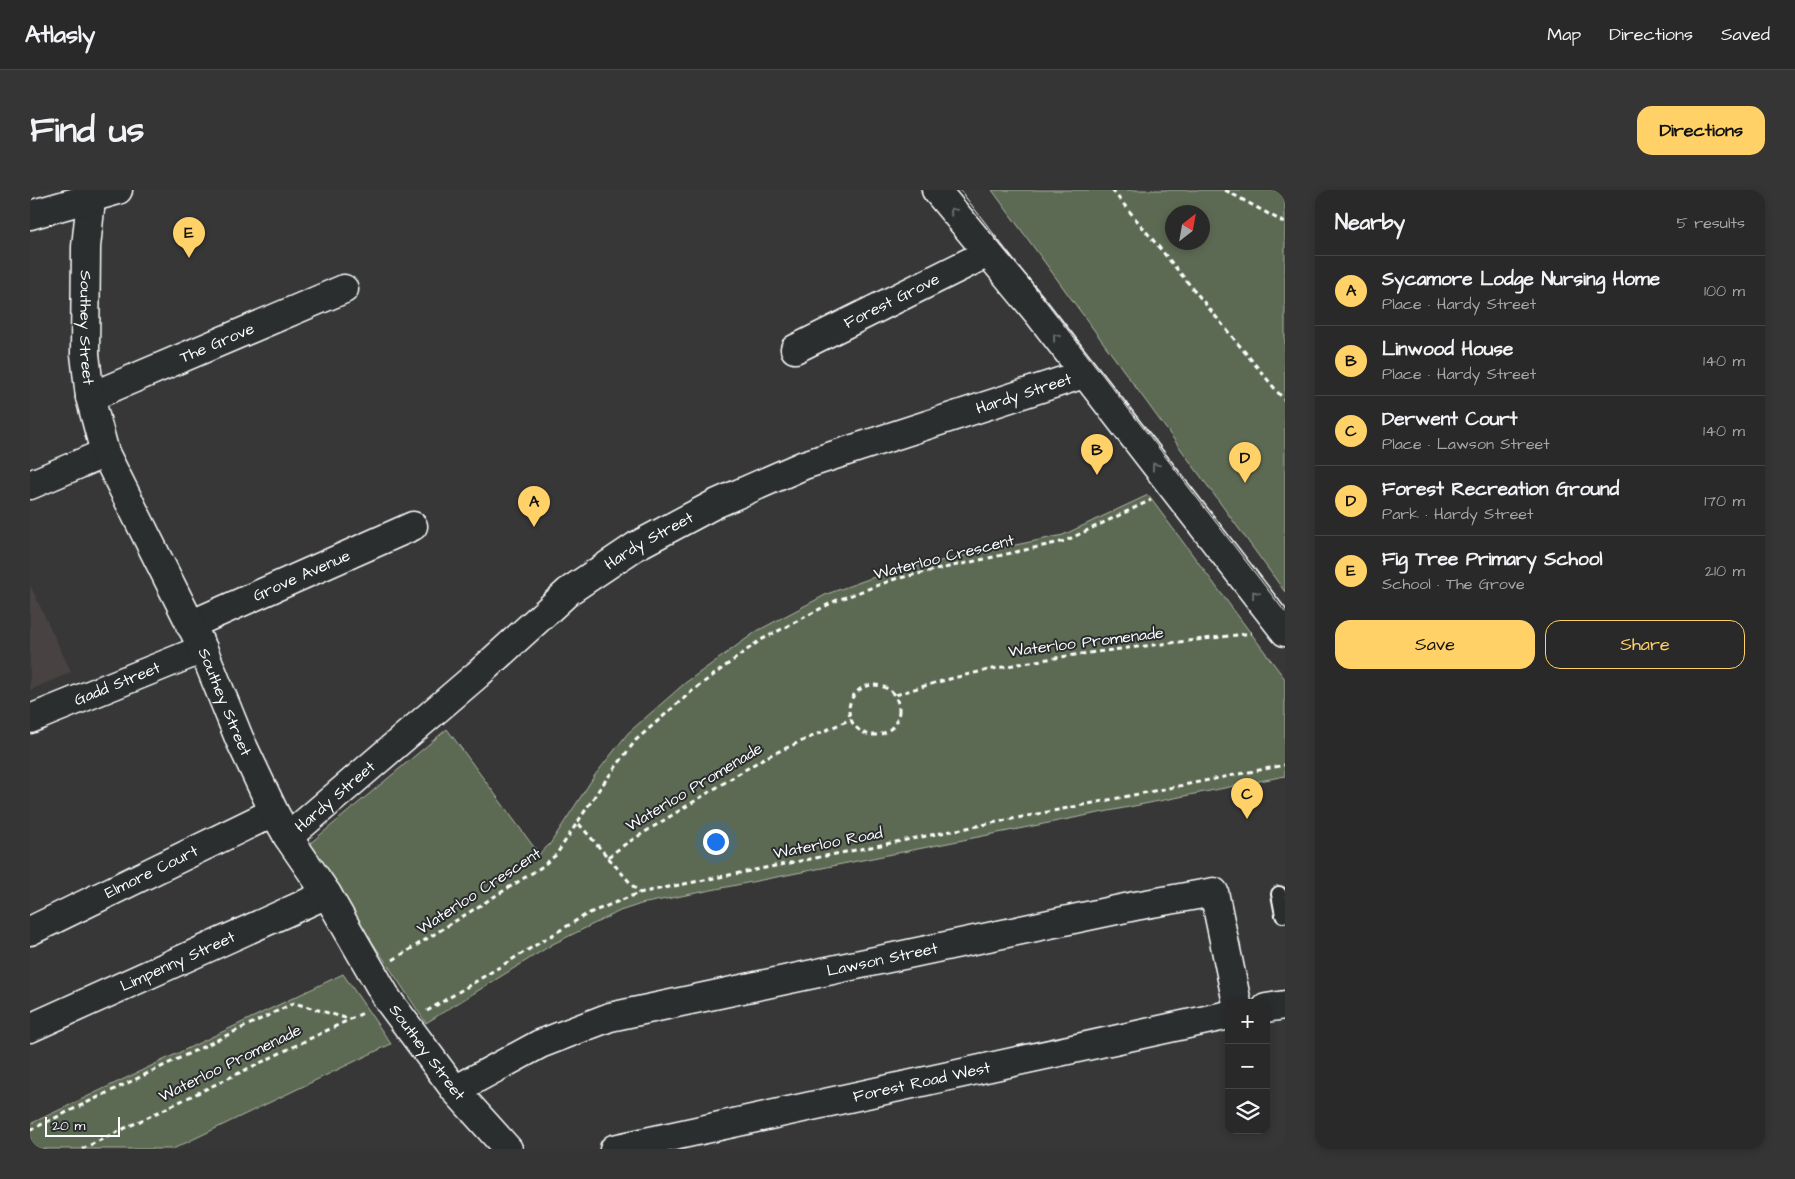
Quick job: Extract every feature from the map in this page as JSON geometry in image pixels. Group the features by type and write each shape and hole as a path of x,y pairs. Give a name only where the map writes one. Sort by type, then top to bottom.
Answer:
{"street":[{"path":"30,215 91,195 118,190"},
{"path":"936,190 1084,374 1284,631"},
{"name":"Southey Street","path":"91,195 86,247 85,354 90,397 105,453 203,648 240,738 274,812 288,837 327,894 388,1000 455,1090 508,1149"},
{"name":"Forest Grove","path":"795,349 988,253"},
{"name":"The Grove","path":"90,397 344,289"},
{"name":"Hardy Street","path":"288,837 477,675 568,591 636,546 715,504 804,465 1084,374"},
{"path":"30,485 105,453"},
{"name":"Grove Avenue","path":"190,625 414,526"},
{"name":"Gadd Street","path":"30,719 203,648"},
{"name":"Elmore Court","path":"30,931 274,812"},
{"name":"Lawson Street","path":"455,1090 540,1044 610,1017 1135,906 1214,892 1236,999"},
{"name":"Limpenny Street","path":"30,1028 327,894"},
{"path":"1270,1007 1285,1005"},
{"name":"Forest Road West","path":"614,1149 1225,1016"}],"lane":[{"path":"1279,894 1283,916"}],"path":[{"path":"1112,190 1285,401"},
{"path":"1225,190 1285,223"},
{"name":"Waterloo Crescent","path":"372,974 540,868 556,855 600,788 636,740 692,691 759,641 835,601 895,579 1065,541 1173,490"},
{"name":"Waterloo Promenade","path":"896,695 942,679 996,667 1284,631"},
{"path":"869,685 880,685 896,695 900,712 896,724 885,733 872,735 865,733 859,730 851,720 850,703 859,690 869,685"},
{"name":"Waterloo Promenade","path":"608,857 624,845 764,758 851,720"},
{"name":"Waterloo Road","path":"406,1025 587,914 639,893 1285,765"},
{"path":"578,824 639,893"},
{"name":"Waterloo Promenade","path":"82,1149 388,1000"},
{"path":"30,1130 294,1003 349,1019"}],"shaded area":[{"path":"30,585 71,672 30,690"}],"green space":[{"path":"992,190 1285,190 1285,592"},
{"path":"1148,495 1285,679 1285,776 641,904 620,911 553,944 426,1023 308,845 447,729 539,854 550,844 595,775 628,733 685,683 757,631 827,594 888,572 1063,535"},
{"path":"343,974 391,1044 173,1149 30,1149 30,1124"}],"tram line":[{"path":"960,190 1285,612"}],"place":[{"name":"Fig Tree Primary School","path":"189,258"},
{"name":"Linwood House","path":"1097,475"},
{"name":"Forest Recreation Ground","path":"1245,483"},
{"name":"Sycamore Lodge Nursing Home","path":"534,527"},
{"name":"Derwent Court","path":"1247,819"}]}
